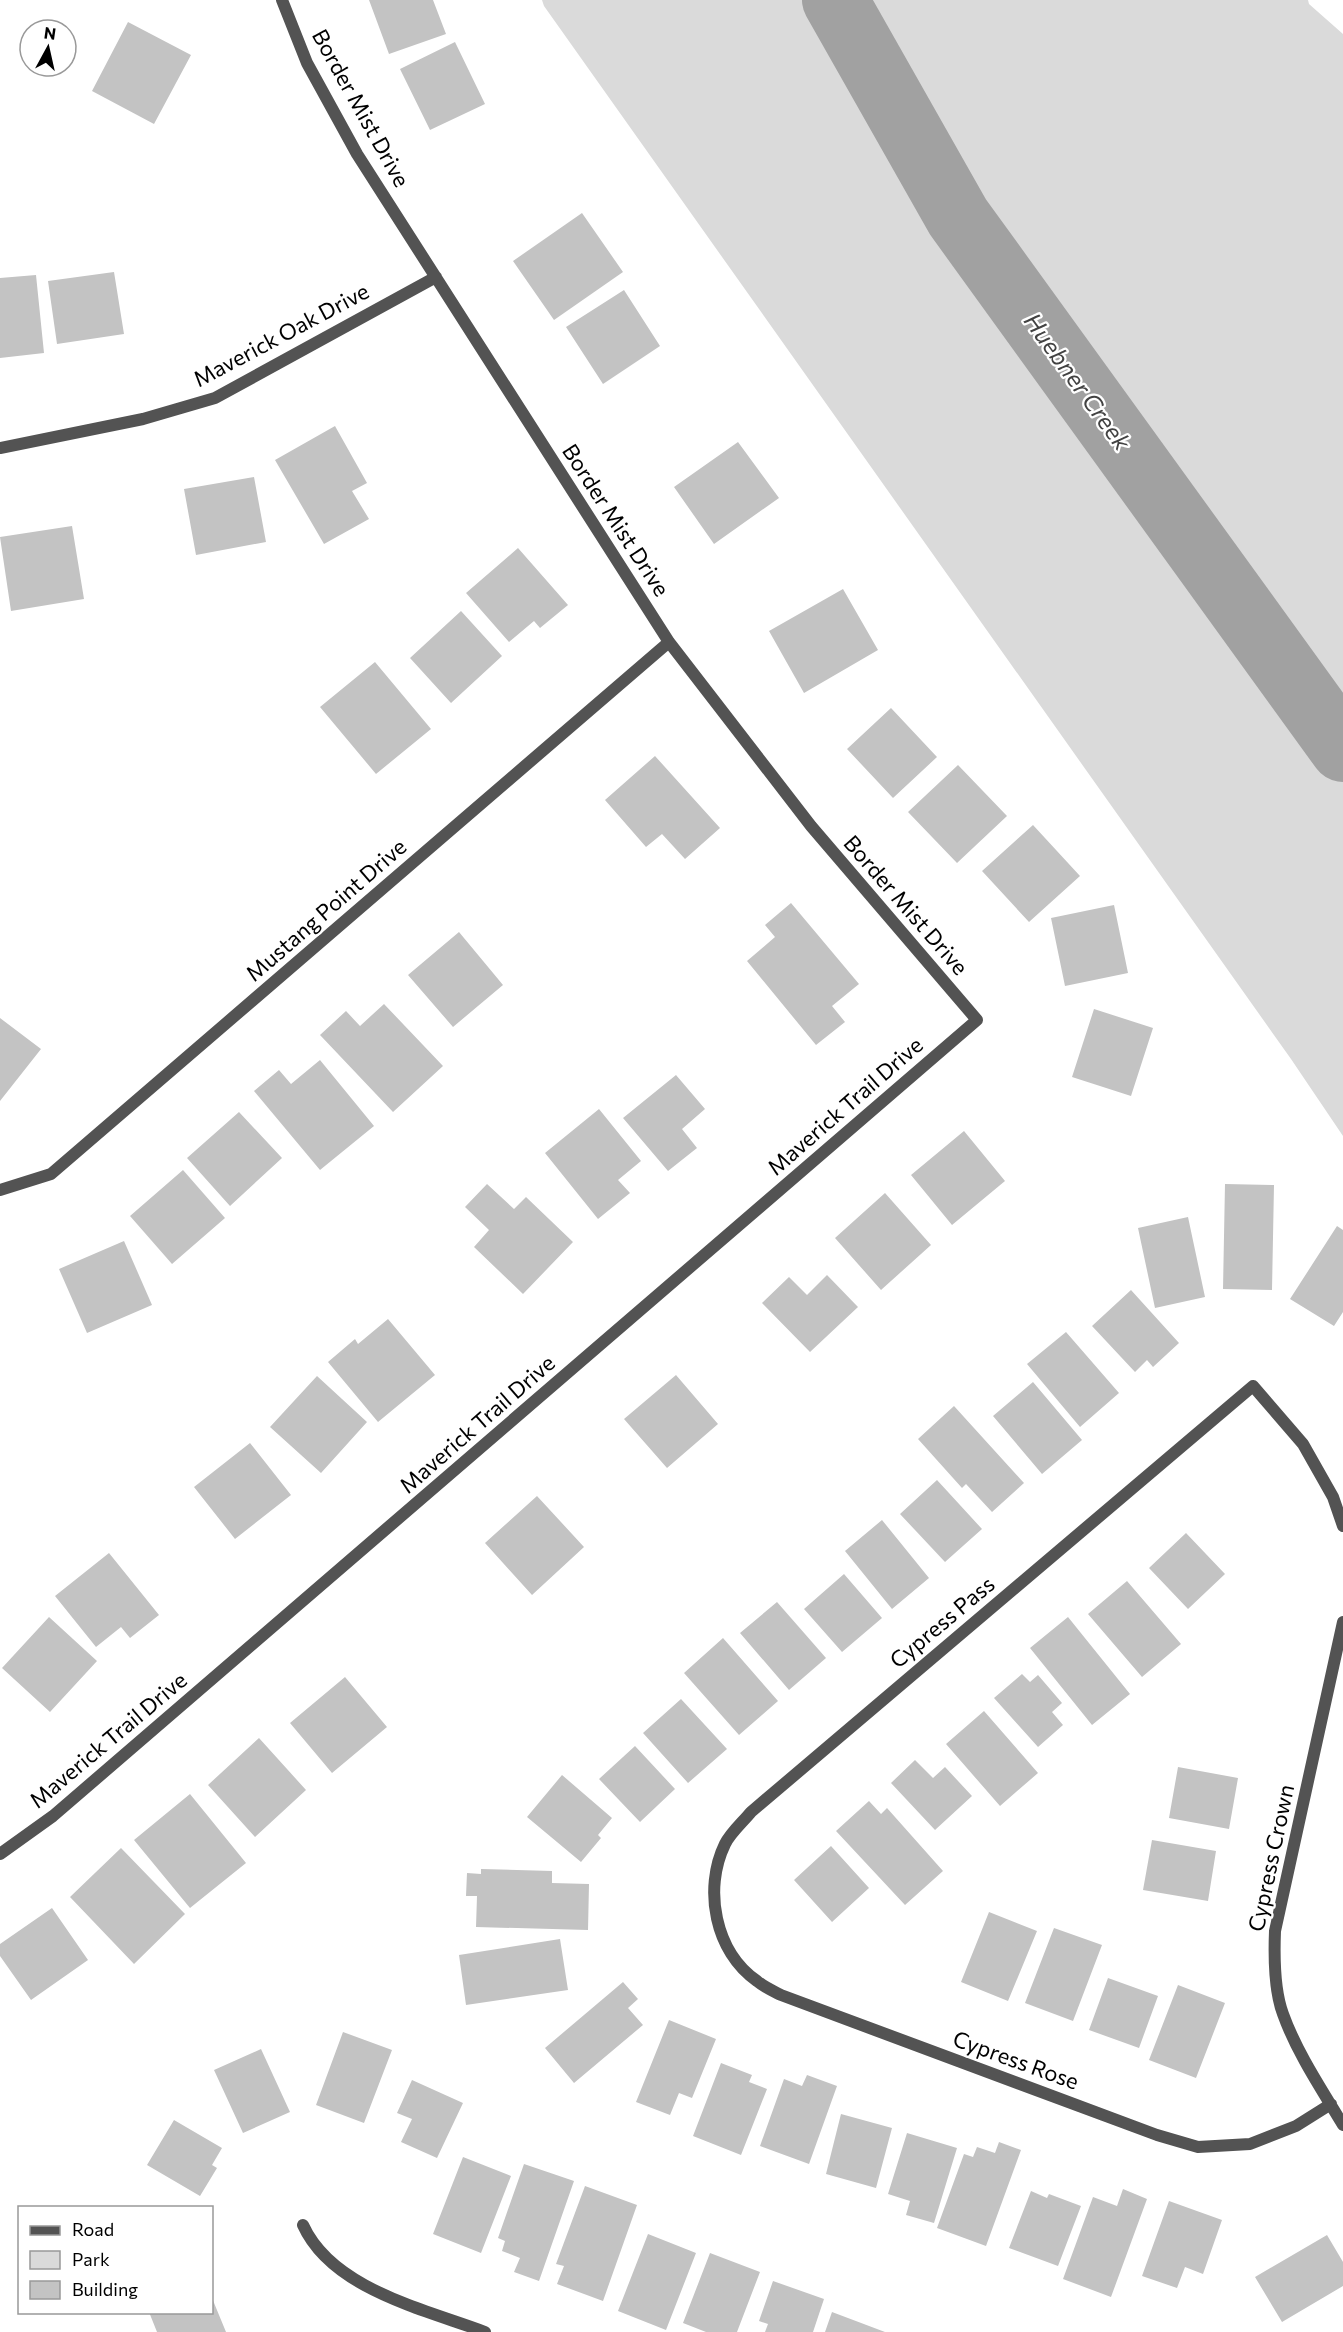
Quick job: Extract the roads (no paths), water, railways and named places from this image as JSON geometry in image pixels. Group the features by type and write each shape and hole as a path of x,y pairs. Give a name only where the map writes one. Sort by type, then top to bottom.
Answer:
{"street":[{"name":"Border Mist Drive","path":"282,0 307,63 352,144 669,642 811,826 977,1020"},
{"name":"Maverick Oak Drive","path":"0,448 143,419 215,398 436,277"},
{"name":"Mustang Point Drive","path":"0,1190 51,1174 669,642"},
{"name":"Maverick Trail Drive","path":"0,1854 62,1809 977,1020"},
{"name":"Cypress Pass","path":"718,1921 713,1896 719,1858 726,1842 751,1812 1252,1386 1303,1444 1333,1497 1343,1526"},
{"name":"Cypress Crown","path":"1343,1622 1275,1931 1274,1959 1282,2012 1292,2037 1343,2125"},
{"name":"Cypress Rose","path":"718,1921 729,1949 740,1966 756,1981 781,1995 1157,2135 1198,2147 1250,2144 1296,2126 1330,2104"},
{"path":"303,2225 311,2241 334,2266 372,2290 485,2332"}],"waterway":[{"name":"Huebner Creek","path":"835,0 958,217 1343,749"}]}
